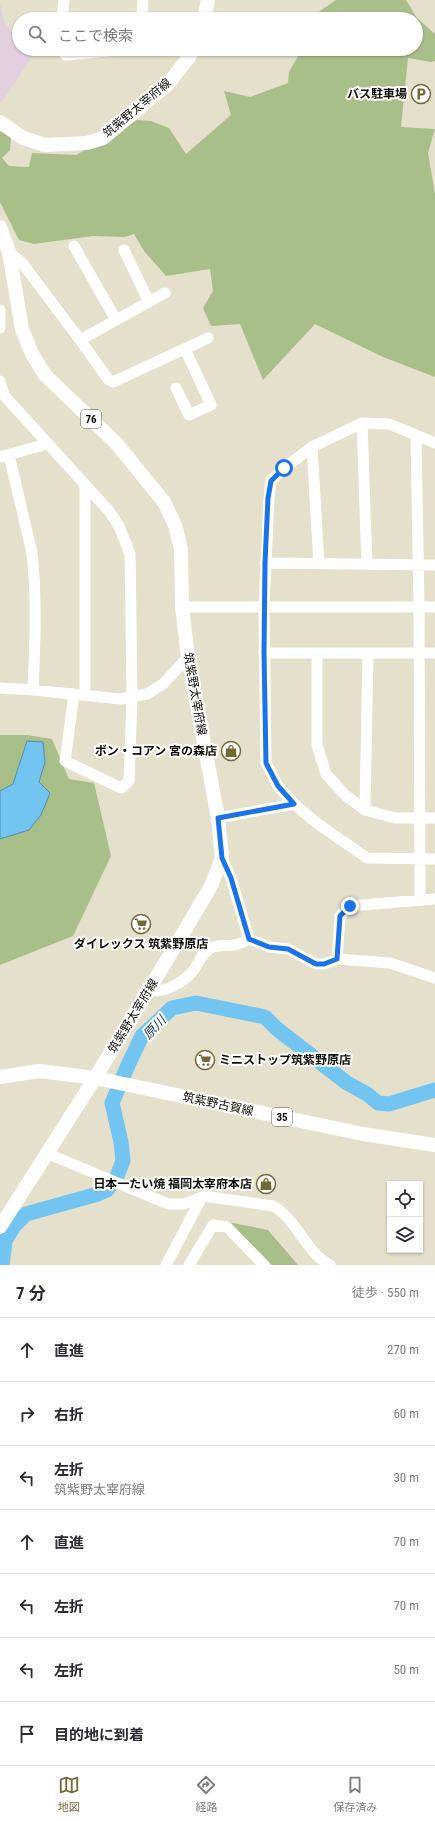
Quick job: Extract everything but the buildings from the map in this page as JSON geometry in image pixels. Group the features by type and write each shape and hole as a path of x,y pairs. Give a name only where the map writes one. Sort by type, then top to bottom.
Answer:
{"main road":[{"path":"205,12 208,0"},
{"name":"筑紫野太宰府線","path":"0,122 23,138 45,145 87,143 103,138 169,83 190,56"},
{"name":"筑紫野太宰府線","path":"0,228 9,252 22,328 32,354 46,375 116,443 164,502 175,525 181,550 182,607 188,657 218,818 222,858 211,886 149,990 101,1079 46,1153 0,1227"},
{"name":"筑紫野古賀線","path":"0,1077 39,1071 101,1079 363,1134 435,1145"}],"street":[{"path":"63,12 64,0"},
{"path":"142,12 143,0"},
{"path":"74,246 116,320"},
{"path":"124,250 149,302"},
{"path":"9,252 23,264 108,379 113,382 208,338"},
{"path":"80,340 165,293"},
{"path":"0,310 0,328"},
{"path":"176,388 189,415 211,405 184,349"},
{"path":"0,381 5,404 47,444 109,512 119,526 130,554 132,697 129,782 121,788 65,761 74,694"},
{"path":"362,423 367,564"},
{"path":"435,443 389,424 362,423 312,448 284,468 271,481 268,498 264,606 266,763 278,786 294,804 324,828 367,858 435,859"},
{"path":"416,435 420,654 420,899"},
{"path":"33,690 35,645 34,569 32,553 4,456 47,444"},
{"path":"312,448 319,564"},
{"path":"85,485 85,695"},
{"path":"265,563 435,565"},
{"path":"182,607 435,607"},
{"path":"264,653 435,654"},
{"path":"365,810 368,653"},
{"path":"317,654 317,745 326,774 344,795 365,810 395,818 435,818"},
{"path":"0,688 121,699 147,694 163,684 188,657"},
{"path":"218,818 294,804"},
{"path":"222,858 231,878 249,939"},
{"path":"337,959 340,916 350,906 435,898"},
{"path":"249,939 269,947 288,949 316,964 324,964 337,959 390,963 435,978"},
{"path":"149,990 154,991 174,986 193,971 202,955 210,948 240,944 249,939"},
{"path":"46,1153 168,1204 184,1204 202,1197 230,1199 273,1206 281,1211 323,1262 330,1265"},
{"path":"166,1265 202,1197"},
{"path":"189,1265 213,1225 227,1227 264,1265"}],"shaded area":[{"path":"0,3 4,22 12,31 12,56 32,56 2,102 0,101"}],"green space":[{"path":"336,0 406,0 413,12 318,12"},
{"path":"423,23 435,34 435,61 431,62 408,58 401,127 435,129 428,153 435,194 435,377 383,357 315,324 263,380 240,324 211,326 203,308 213,291 210,269 166,276 144,251 134,234 125,237 93,236 34,244 19,240 0,202 0,131 11,136 10,150 2,158 9,166 29,167 32,153 76,155 137,120 151,121 169,128 186,154 231,115 224,91 250,97 288,83 289,72 298,56 423,56"},
{"path":"0,735 27,735 52,739 69,779 94,783 111,856 73,936 0,965"},
{"path":"228,1222 268,1230 298,1265 272,1265"}],"water":[{"path":"27,741 43,742 45,762 39,782 50,793 41,815 29,830 0,839 0,791 13,784"}],"waterway":[{"name":"原川","path":"2,1265 5,1241 14,1226 26,1214 98,1194 107,1190 117,1176 123,1161 121,1142 112,1103 142,1036 172,1008 196,1003 265,1017 277,1029 347,1083 367,1094 378,1103 389,1104 435,1090"}],"place":[{"name":"バス駐車場","path":"421,94"},
{"name":"ボン・コアン 宮の森店","path":"231,751"},
{"name":"ダイレックス 筑紫野原店","path":"141,924"},
{"name":"ミニストップ筑紫野原店","path":"205,1060"},
{"name":"日本一たい焼 福岡太宰府本店","path":"266,1184"}],"route":[{"path":"284,468 271,481 268,498 264,606 266,763 278,786 294,804 218,818 222,858 231,878 249,939 269,947 288,949 316,964 324,964 337,959 338,927 340,916 350,906"}]}
